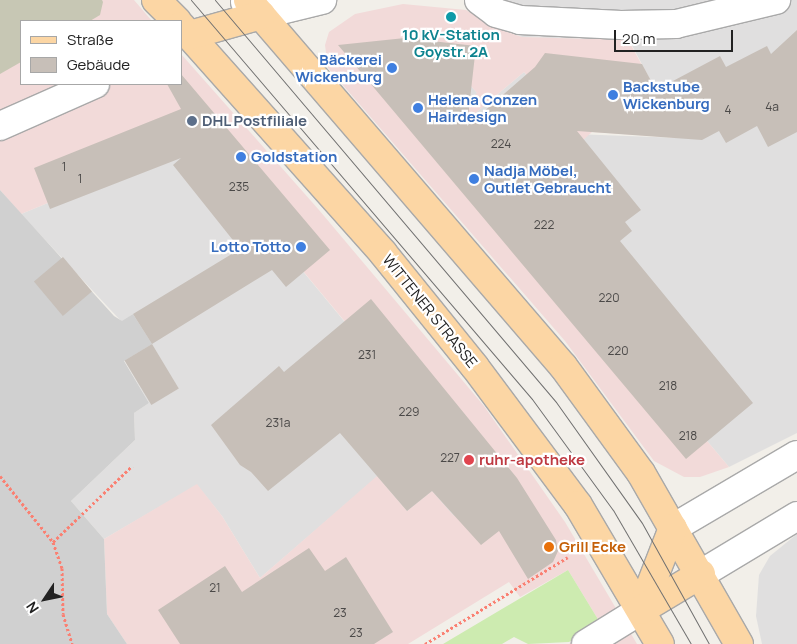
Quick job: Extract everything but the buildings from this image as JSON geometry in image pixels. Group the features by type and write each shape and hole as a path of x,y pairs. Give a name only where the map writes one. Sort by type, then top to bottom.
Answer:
{"main road":[{"name":"WITTENER STRASSE","path":"156,0 173,20"},
{"path":"182,30 251,5 540,338 641,473 701,574 739,644"},
{"name":"WITTENER STRASSE","path":"182,30 272,125 446,330 527,434 599,538 660,644"},
{"path":"641,610 674,528"},
{"path":"641,610 701,574"}],"street":[{"path":"170,0 178,20"},
{"path":"251,5 322,0"},
{"path":"479,0 496,13 520,20 621,25 676,24 776,0"},
{"path":"0,126 93,85"},
{"path":"674,528 797,455"},
{"path":"701,574 797,516"},
{"path":"586,644 641,610"}],"path":[{"path":"53,542 132,466"},
{"path":"0,476 53,542 62,568 63,614 72,644"},
{"path":"425,644 599,538"}],"shaded area":[{"path":"0,0 134,0 151,20 20,20 20,85 182,85 182,55 319,210 484,406 565,522 637,644 569,644 599,621 568,570 520,597 509,582 408,644 127,644 107,614 104,539 197,484 222,516 260,578 377,476 407,511 432,491 454,516 492,499 196,142 21,214 0,190"},
{"path":"0,0 102,0 100,15 92,20 20,20 20,63 0,74"},
{"path":"494,0 797,0 797,433 729,467 407,85 464,78 478,94 472,116 524,72 573,134 681,138 627,36 589,39 522,37 496,28"},
{"path":"403,4 466,10 496,28 522,37 589,39 626,36 682,138 592,132 581,142 524,72 472,116 463,106 477,93 464,78 407,85 729,467 700,477 684,477 654,461 565,341 328,68 325,45 329,32 355,14"},
{"path":"196,142 492,500 454,517 407,511 377,477 260,578 222,516 197,485 104,539 71,501 135,440 134,413 149,403 124,360 151,344 133,314 122,322 21,214"},
{"path":"0,190 114,316 122,321 133,314 152,344 124,361 149,403 134,413 135,440 71,501 104,539 107,614 127,644 0,644"},
{"path":"797,534 797,644 762,644 756,616 759,575 770,556"}],"green space":[{"path":"568,570 599,621 569,642 528,644 514,637 502,644 443,644"}],"tram line":[{"path":"191,0 532,399 613,510 691,644"},
{"path":"215,0 556,402 642,523 709,644"}],"place":[{"name":"10 kV-Station Goystr. 2A","path":"451,17"},
{"name":"Bäckerei Wickenburg","path":"392,68"},
{"name":"Backstube Wickenburg","path":"613,95"},
{"name":"Helena Conzen Hairdesign","path":"418,108"},
{"name":"DHL Postfiliale","path":"192,121"},
{"name":"Goldstation","path":"241,157"},
{"name":"Nadja Möbel, Outlet Gebraucht","path":"474,179"},
{"name":"Lotto Totto","path":"301,247"},
{"name":"ruhr-apotheke","path":"469,460"},
{"name":"Grill Ecke","path":"549,547"}]}
